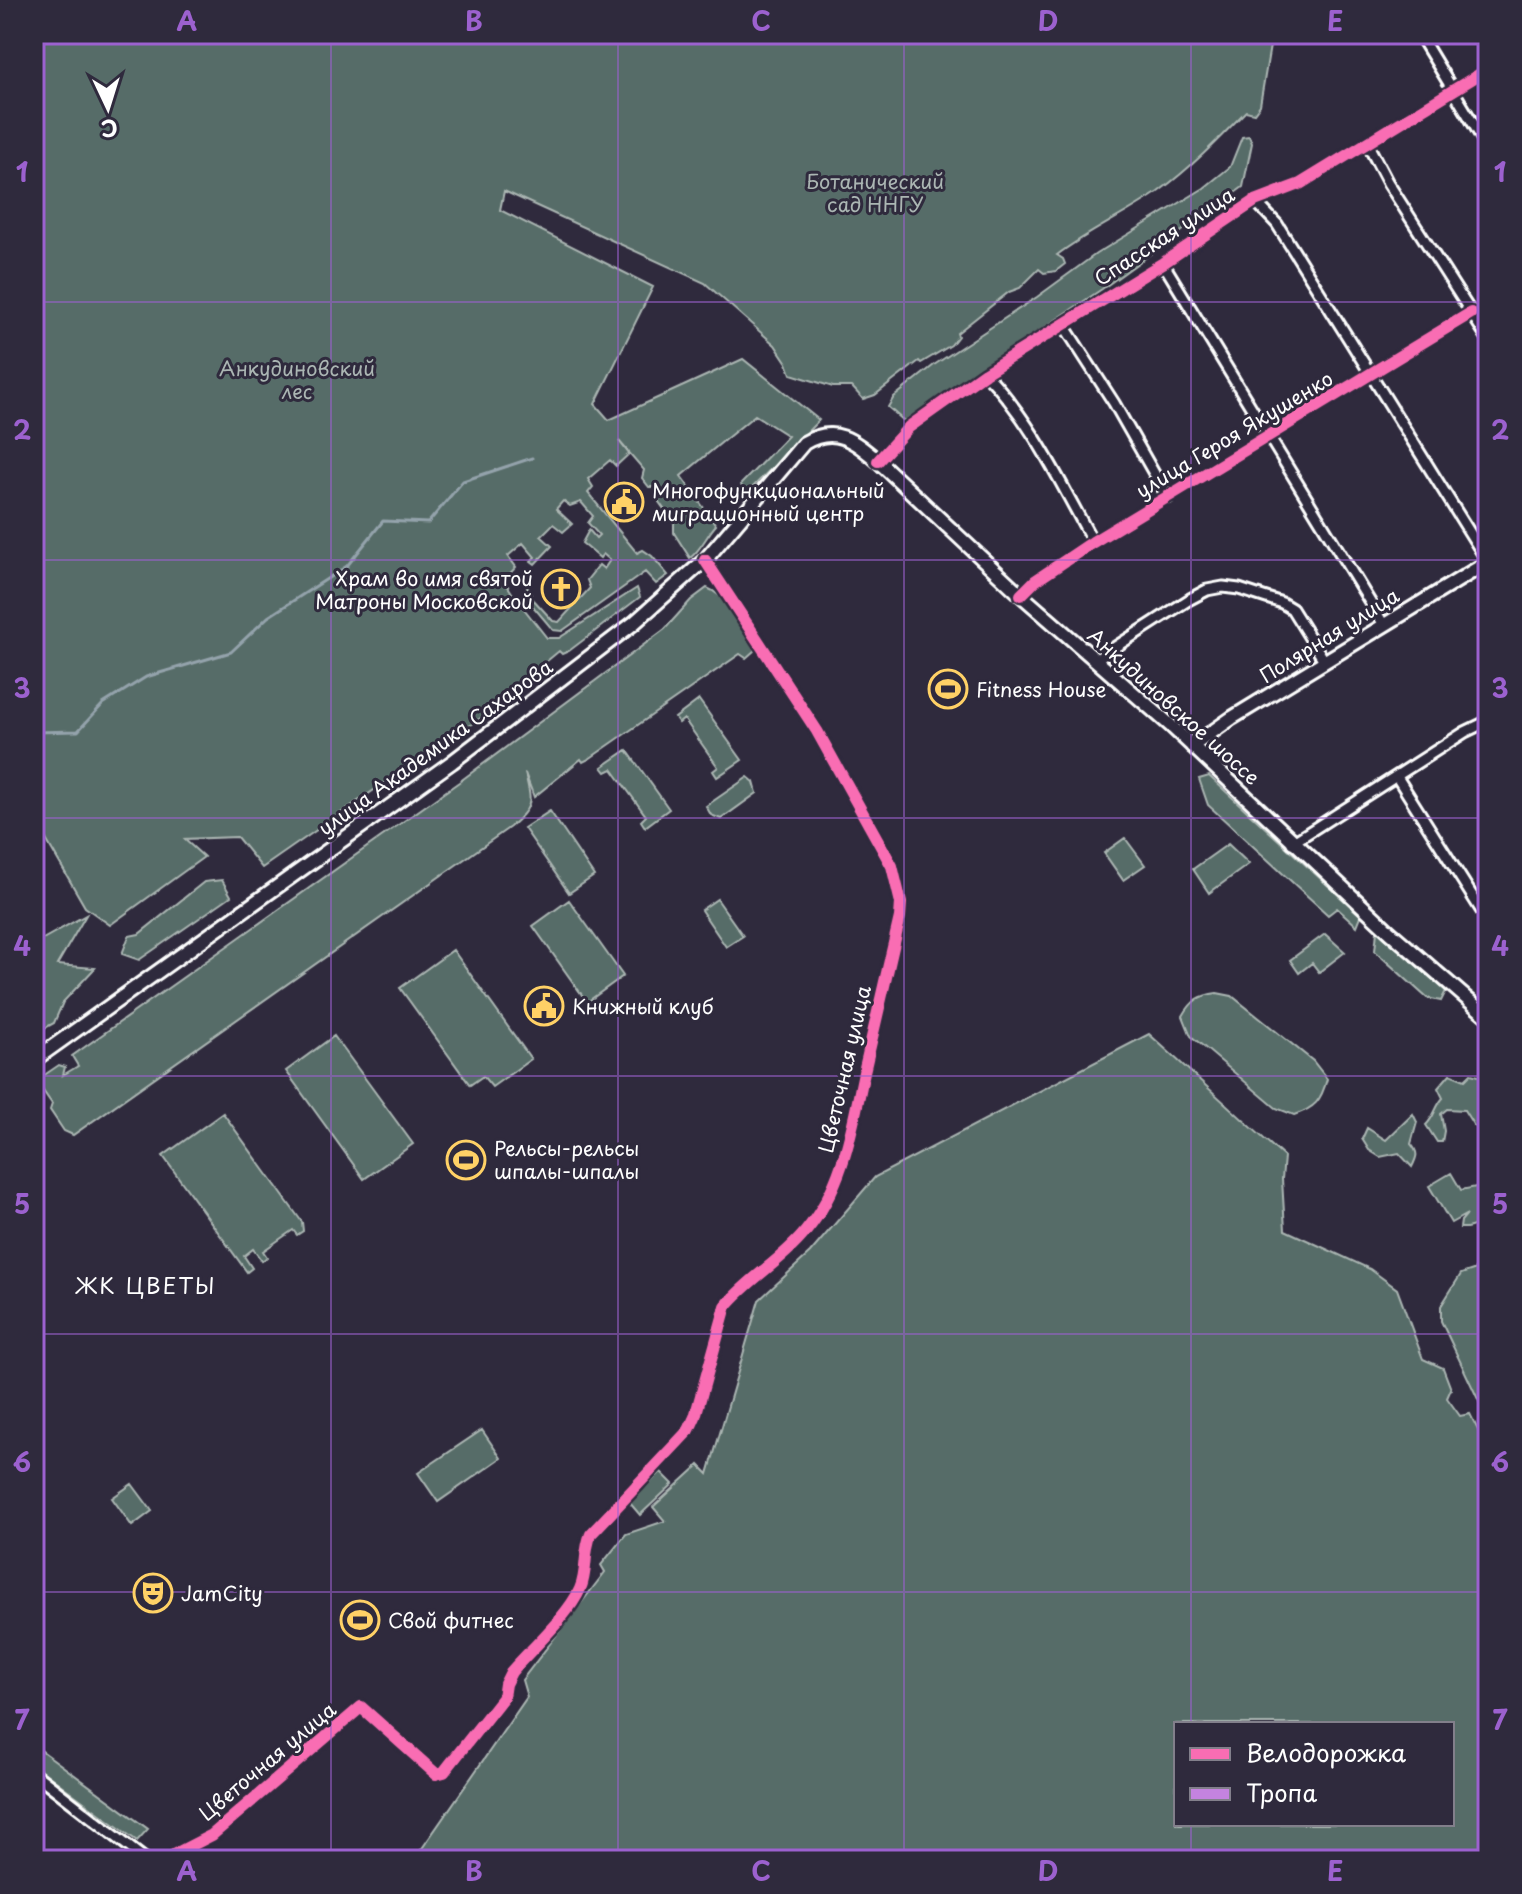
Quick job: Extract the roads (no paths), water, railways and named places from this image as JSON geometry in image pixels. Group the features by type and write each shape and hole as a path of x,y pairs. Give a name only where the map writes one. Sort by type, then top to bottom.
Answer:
{"main road":[{"name":"Анкудиновское шоссе","path":"828,433 859,446 878,461 1021,595 1192,746 1292,843 1488,1017"},
{"name":"улица Академика Сахарова","path":"34,1060 452,762 634,623 705,560 804,443 828,433"},
{"name":"Полярная улица","path":"1192,746 1232,718 1488,562"}],"street":[{"path":"1419,34 1488,148"},
{"name":"Спасская улица","path":"878,461 909,427 985,373 1163,263 1255,201 1300,184 1488,69"},
{"path":"1367,143 1388,183 1488,339"},
{"path":"1255,201 1277,224 1488,562"},
{"path":"1163,263 1384,625"},
{"name":"улица Героя Якушенко","path":"1021,595 1035,581 1093,542 1471,313"},
{"path":"1063,324 1114,403 1168,498"},
{"path":"985,373 1024,421 1093,542"},
{"name":"Цветочная улица","path":"169,1860 212,1835 361,1707 436,1774 444,1772 503,1697 511,1672 575,1599 583,1581 587,1542 591,1534 689,1430 726,1306 807,1231 837,1178 851,1138 900,917 898,885 892,866 817,731 705,560"},
{"path":"1095,660 1190,599 1207,590 1223,587 1239,589 1292,609 1325,662"},
{"path":"1292,843 1465,732 1485,723 1488,736"},
{"path":"1397,777 1488,921"},
{"path":"34,1773 146,1860"}],"waterway":[{"path":"34,732 78,731 103,704 146,677 231,652 268,617 347,566 383,521 428,523 463,481 532,458"}],"place":[{"name":"Многофункциональный миграционный центр","path":"624,502"},
{"name":"Храм во имя святой Матроны Московской","path":"561,589"},
{"name":"Fitness House","path":"948,689"},
{"name":"Книжный клуб","path":"544,1006"},
{"name":"Рельсы-рельсы шпалы-шпалы","path":"466,1160"},
{"name":"JamCity","path":"153,1593"},
{"name":"Свой фитнес","path":"360,1620"}],"district":[{"name":"ЖК ЦВЕТЫ","path":"146,1284"}],"park label":[{"name":"Ботанический сад ННГУ","path":"875,192"},
{"name":"Анкудиновский лес","path":"297,380"}]}
